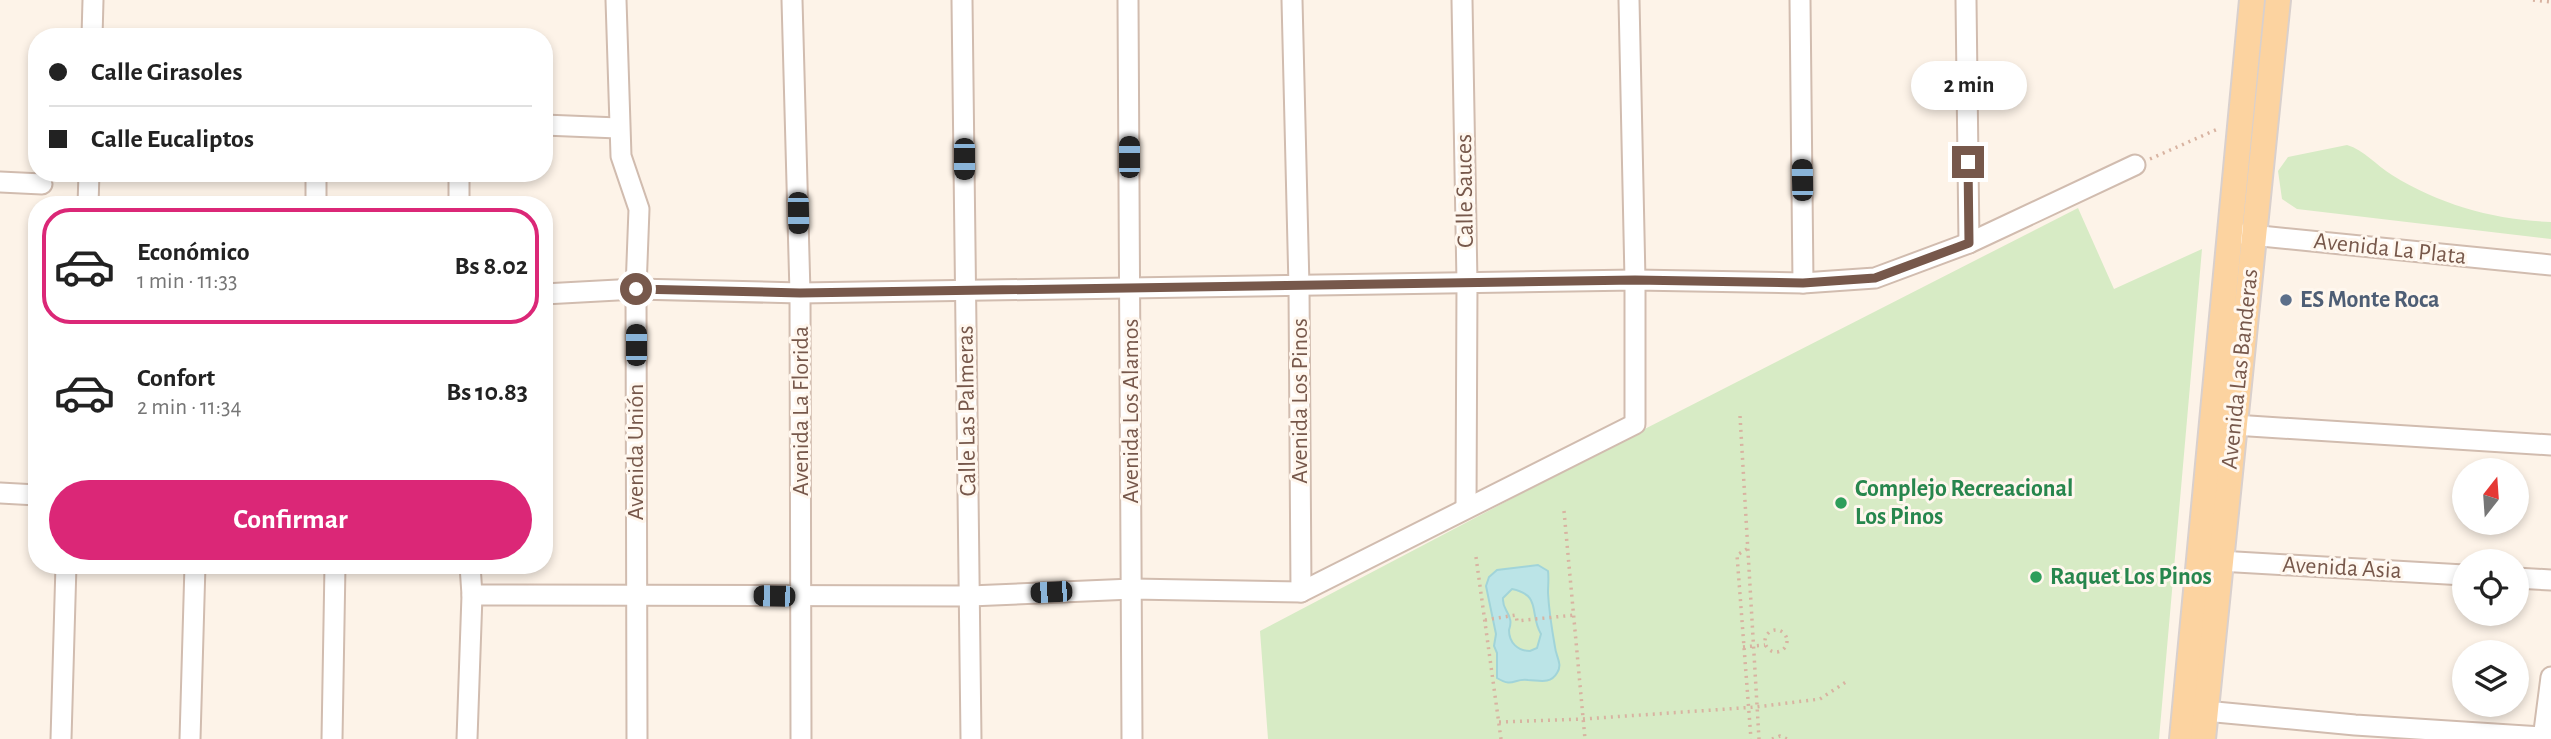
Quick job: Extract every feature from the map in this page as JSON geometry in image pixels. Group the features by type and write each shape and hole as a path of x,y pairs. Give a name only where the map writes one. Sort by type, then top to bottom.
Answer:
{"main road":[{"name":"Avenida Las Banderas","path":"2203,739 2234,425 2242,234 2240,119 2252,0"},
{"name":"Avenida Las Banderas","path":"2182,739 2242,234 2264,146 2283,2"}],"street":[{"path":"92,28 93,0"},
{"name":"Avenida Unión","path":"616,0 618,128 621,156 639,209 636,289 637,739"},
{"name":"Avenida La Florida","path":"792,0 800,293 800,739"},
{"name":"Calle Las Palmeras","path":"962,0 971,739"},
{"name":"Avenida Los Alamos","path":"1128,0 1132,739"},
{"name":"Avenida Los Pinos","path":"1292,0 1299,287 1301,592"},
{"name":"Calle Sauces","path":"1462,0 1467,283 1466,508"},
{"path":"472,595 970,596 1132,589 1301,592 1634,424 1635,280 1629,0"},
{"path":"1800,0 1803,283"},
{"path":"1966,0 1969,243"},
{"path":"553,125 618,128"},
{"path":"553,293 636,289 800,293 1635,280 1803,283 1875,278 1969,243 2135,165"},
{"path":"0,182 43,184"},
{"name":"Avenida La Plata","path":"2242,234 2551,265"},
{"path":"2234,425 2551,444"},
{"path":"0,494 28,495"},
{"name":"Avenida Asia","path":"2219,561 2452,574"},
{"path":"61,739 66,574"},
{"path":"190,739 195,574"},
{"path":"332,739 335,574"},
{"path":"467,739 471,574"},
{"path":"2529,579 2551,580"},
{"path":"2205,711 2354,732 2543,738 2551,677"}],"path":[{"path":"2533,0 2551,2"},
{"path":"2135,165 2240,119"},
{"path":"1740,416 1759,739"},
{"path":"1564,511 1584,739"},
{"path":"1747,549 1737,555 1751,739"},
{"path":"1476,557 1501,739"},
{"path":"1485,620 1516,615 1517,621 1574,615"},
{"path":"1743,647 1765,645 1773,652 1780,652 1787,640 1784,634 1774,631 1766,637 1765,645"},
{"path":"1499,722 1756,707 1820,698 1849,680"},
{"path":"1772,739 1780,736 1787,739"}],"green space":[{"path":"2347,145 2410,186 2449,203 2509,218 2551,222 2551,239 2297,209 2282,199 2278,171 2288,157"},
{"name":"Complejo Recreacional Los Pinos","path":"2078,208 2114,289 2202,249 2159,739 1268,739 1260,631 1627,438"}],"water":[{"path":"1538,565 1548,571 1550,614 1559,660 1557,673 1551,679 1510,682 1497,678 1497,653 1494,646 1496,634 1486,586 1489,577 1497,570","holes":["1512,589 1521,592 1531,601 1541,634 1537,648 1530,651 1522,650 1512,642 1509,635 1510,620 1503,601"]}],"place":[{"name":"ES Monte Roca","path":"2286,300"},
{"name":"Complejo Recreacional Los Pinos","path":"1841,503"},
{"name":"Raquet Los Pinos","path":"2036,577"}],"route":[{"path":"636,289 800,293 1635,280 1803,283 1875,278 1969,243 1968,162"}]}
